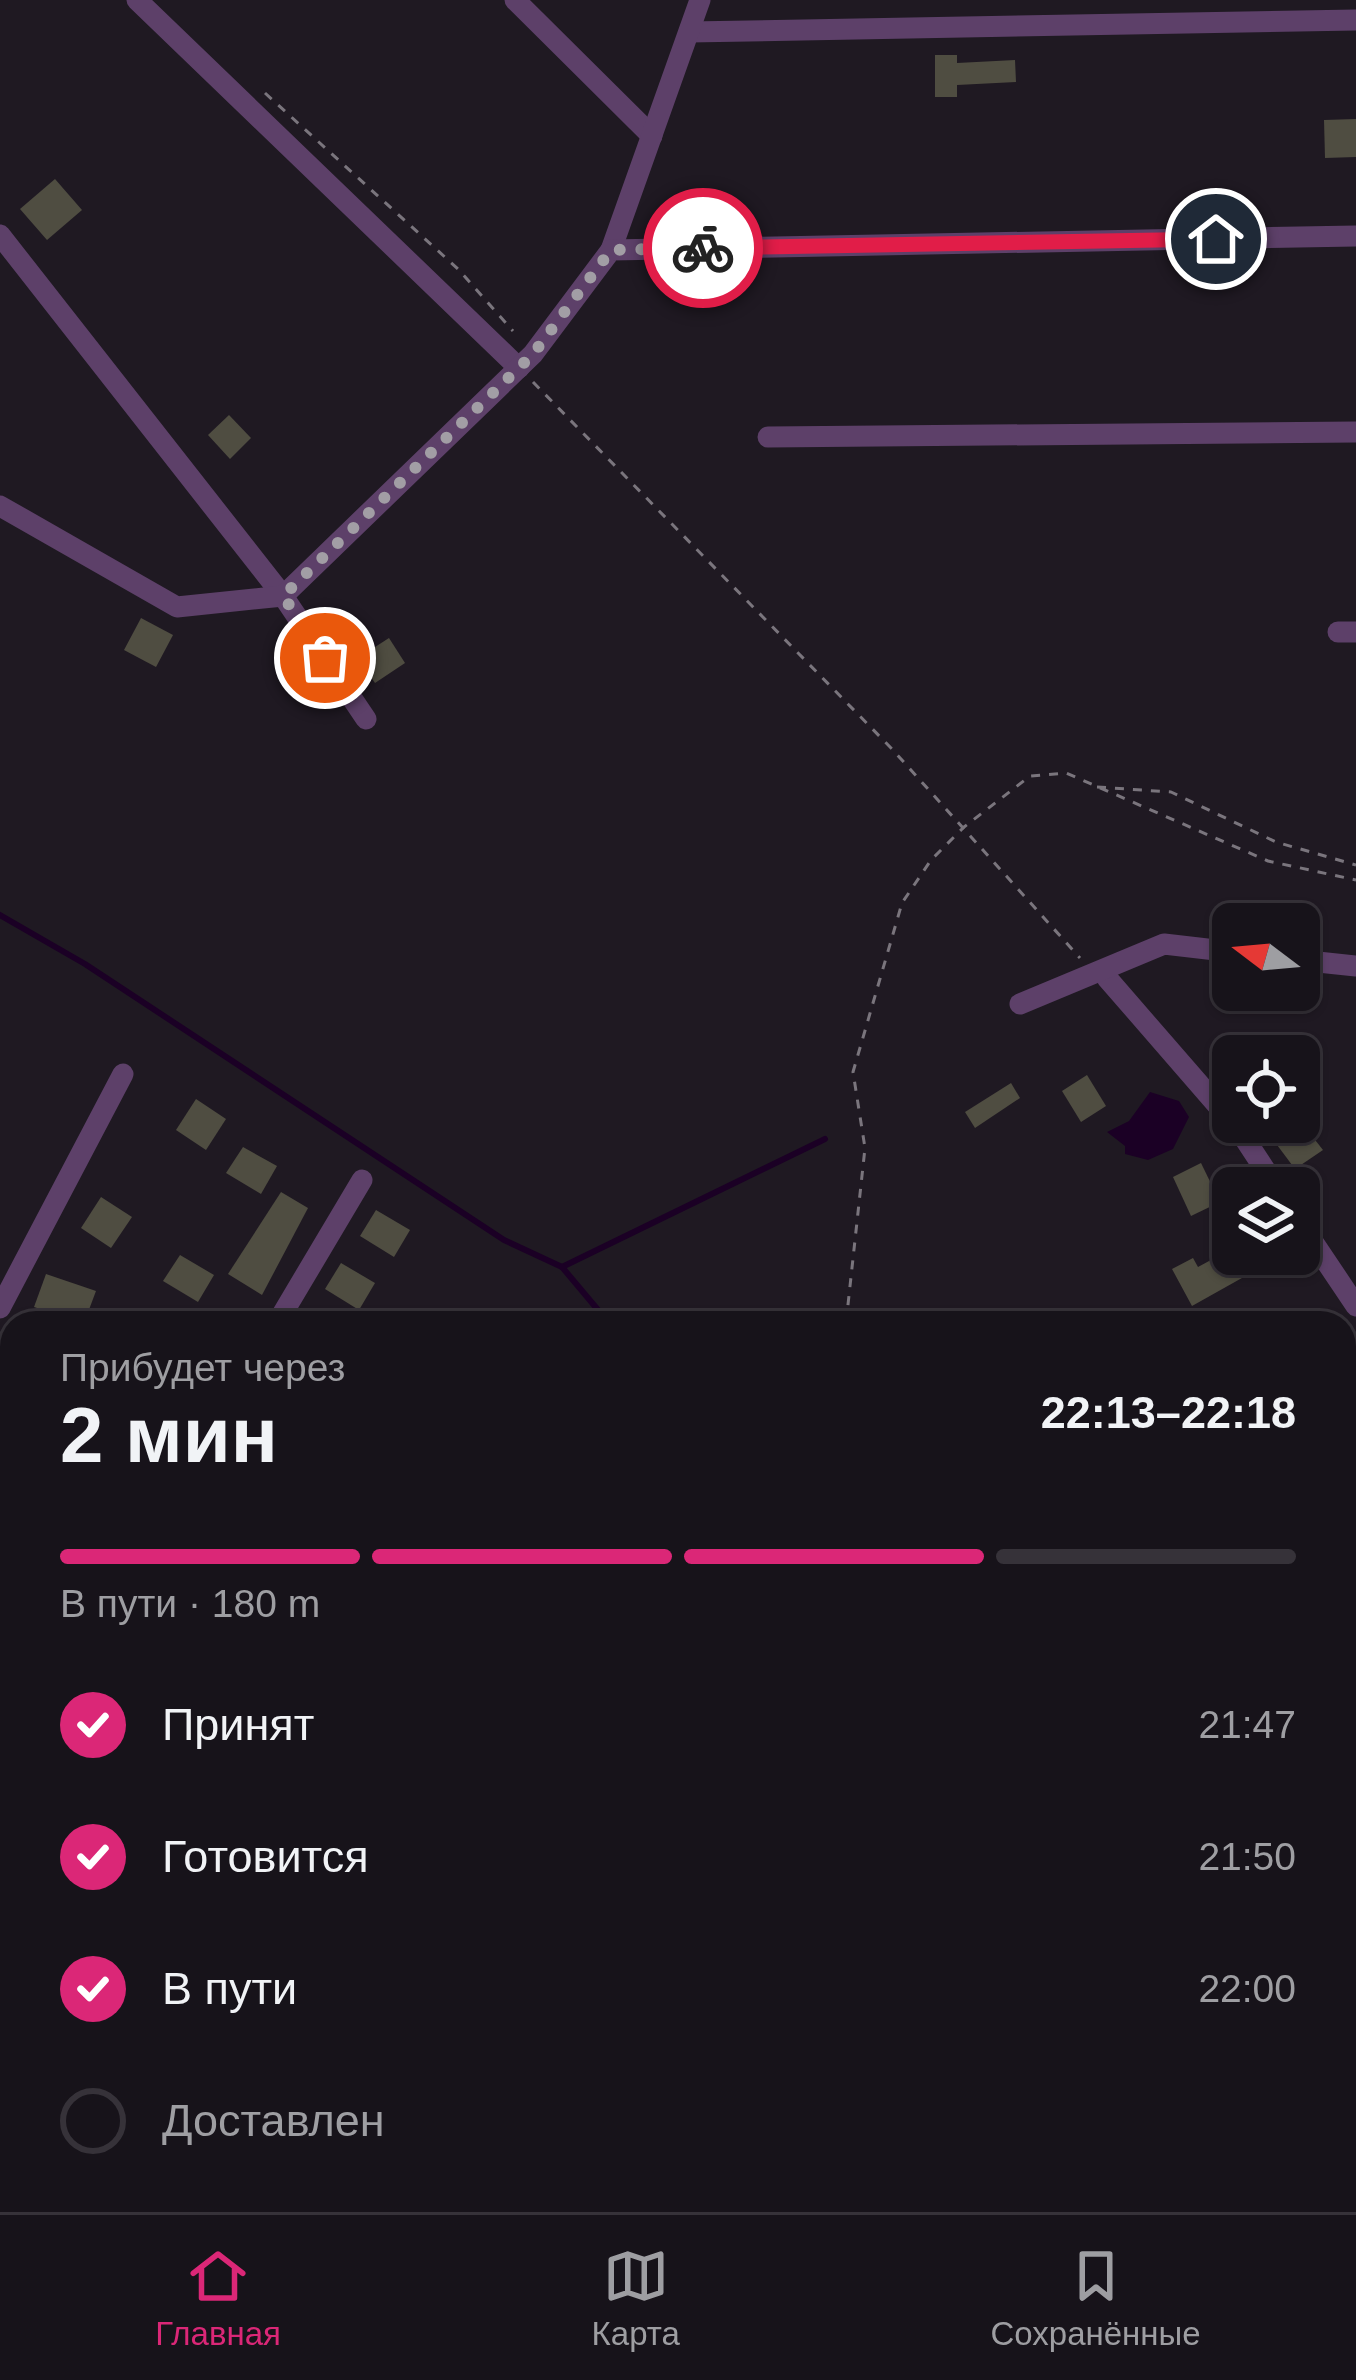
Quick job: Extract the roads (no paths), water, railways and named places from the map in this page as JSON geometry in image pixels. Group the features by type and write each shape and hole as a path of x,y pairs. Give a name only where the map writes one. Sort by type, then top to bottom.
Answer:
{"street":[{"path":"137,0 526,361"},
{"path":"514,0 652,136"},
{"path":"0,506 178,607 283,596 526,361 611,250 700,0"},
{"path":"689,32 1356,20"},
{"path":"0,236 283,596 366,719"},
{"path":"611,250 1356,236"},
{"path":"768,437 1356,433"},
{"path":"1020,1004 1102,975 1164,944 1212,950"},
{"path":"1320,963 1356,967"},
{"path":"1102,975 1239,1130 1263,1167"},
{"path":"0,1308 123,1073"},
{"path":"285,1311 362,1180"},
{"path":"1320,1252 1356,1306"}],"waterway":[{"path":"0,915 85,964 504,1240 562,1267 825,1139"},
{"path":"562,1267 599,1311"}]}
